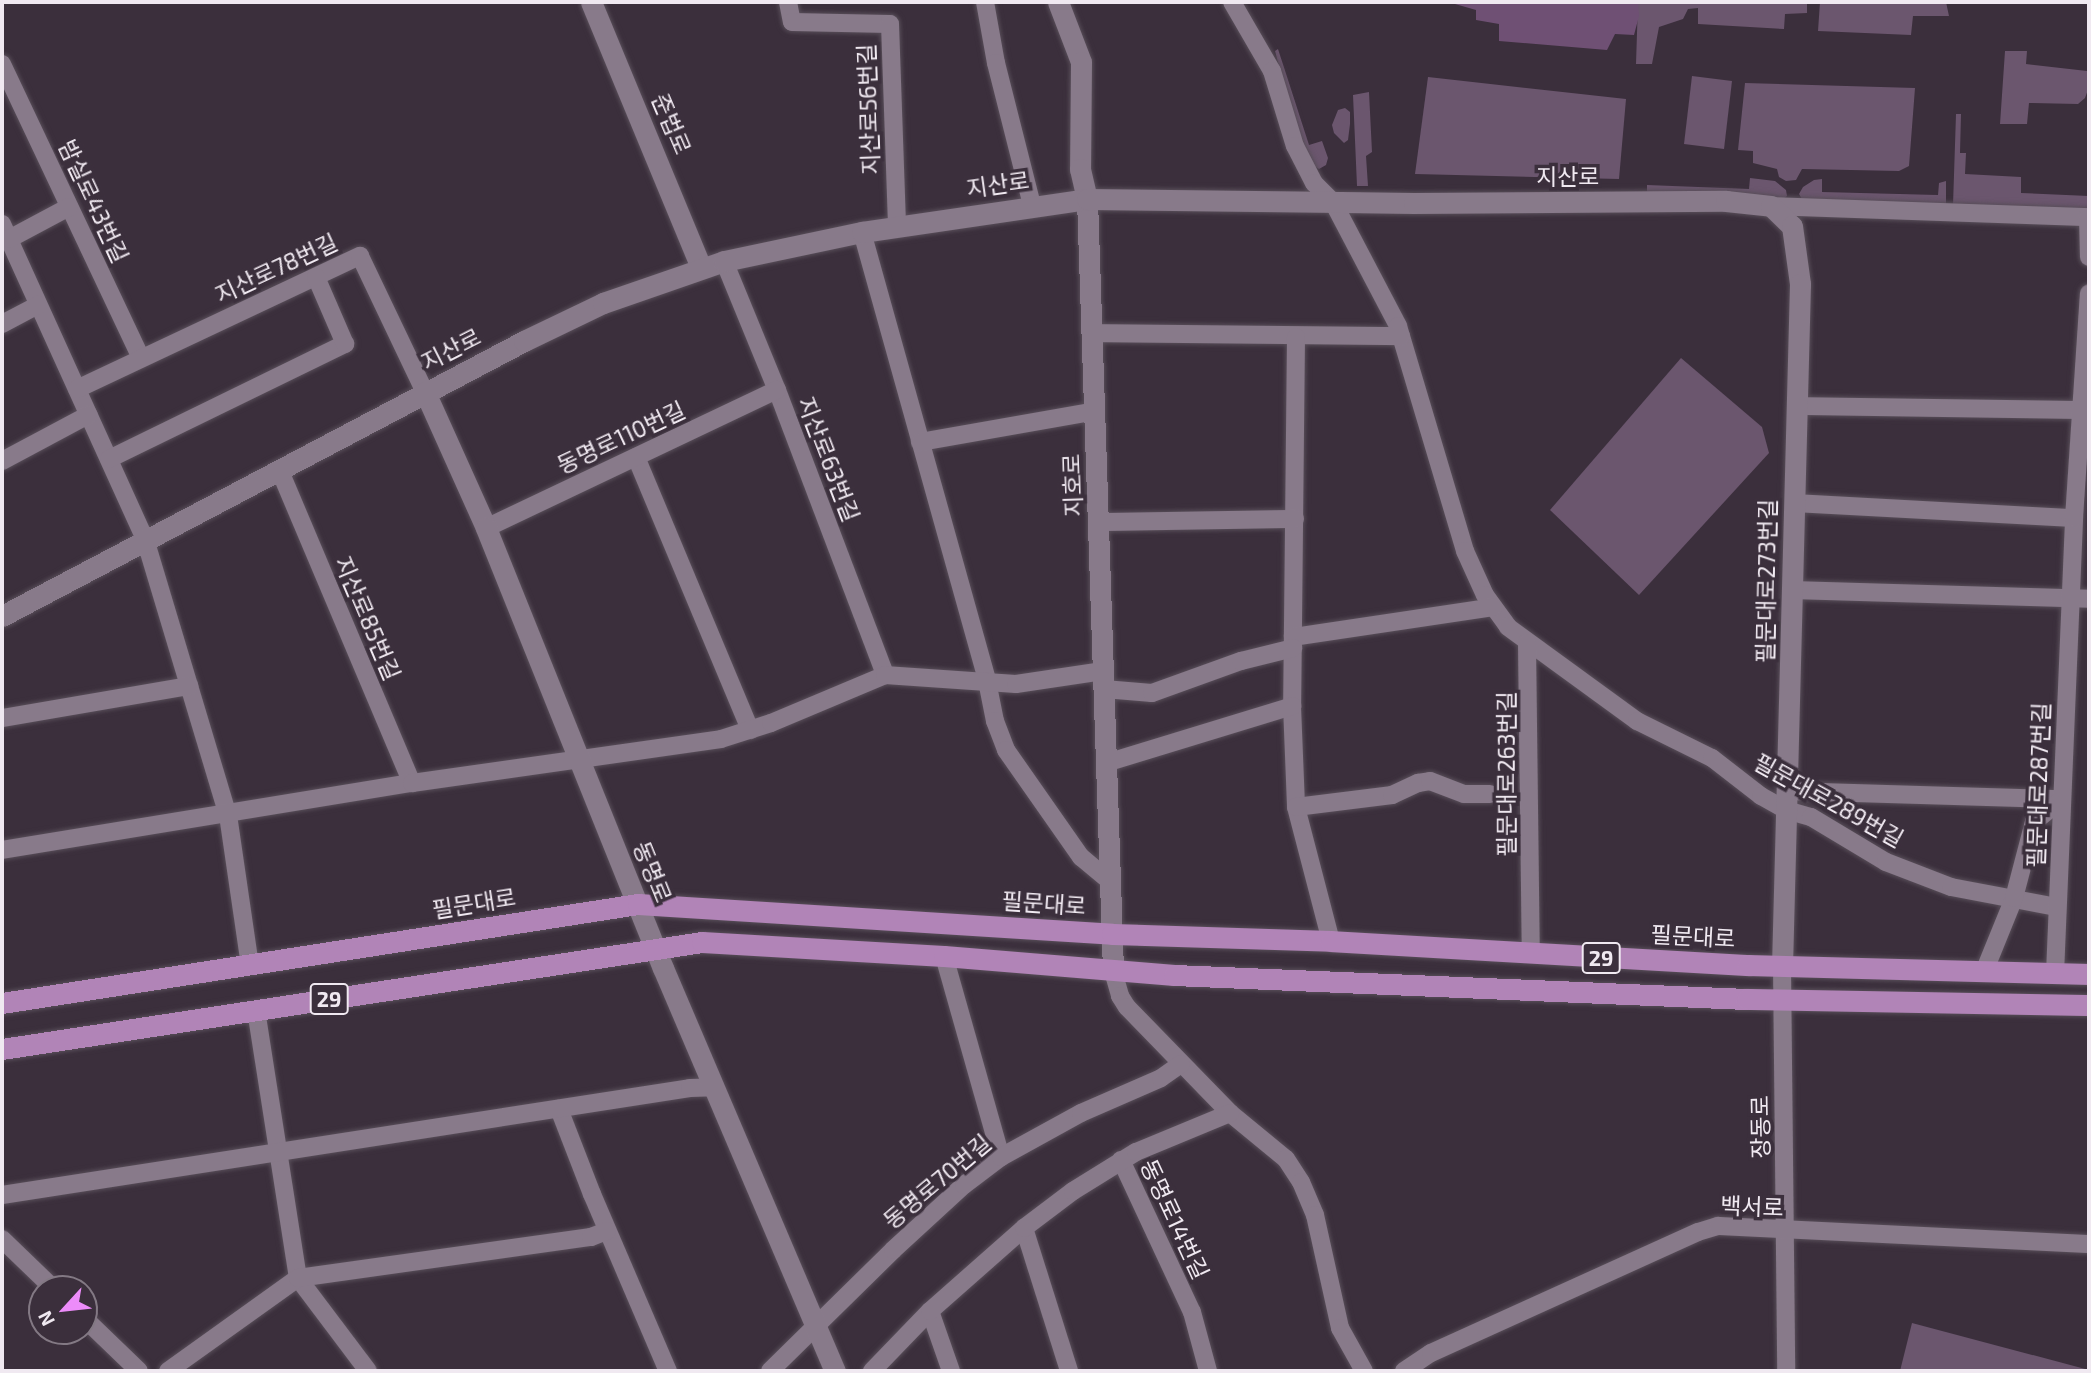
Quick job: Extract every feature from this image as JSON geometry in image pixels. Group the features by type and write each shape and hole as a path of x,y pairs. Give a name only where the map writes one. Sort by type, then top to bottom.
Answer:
{"main road":[{"name":"필문대로","path":"2,1003 638,904 1112,934 1331,941 1782,966 2089,974"},
{"name":"29","path":"2,1049 702,943 944,956 1113,971 1747,999 2089,1005"}],"street":[{"name":"준법로","path":"591,2 701,267"},
{"name":"지산로56번길","path":"788,2 792,22 890,24 897,226"},
{"path":"985,2 996,63 1032,205"},
{"name":"지호로","path":"1058,2 1081,62 1080,169 1087,199 1100,522 1113,971"},
{"path":"1233,2 1272,71 1302,159 1314,183 1333,202 1401,336 1465,551 1493,607 1527,643"},
{"name":"밤실로43번길","path":"2,64 141,358"},
{"name":"지산로","path":"2,616 425,392 603,303 701,267 862,232 1087,199 1333,202 1726,201 1772,206 2089,217"},
{"name":"필문대로273번길","path":"1772,206 1792,226 1800,284 1782,966"},
{"path":"69,207 5,231 145,539 228,815 250,965"},
{"path":"2089,217 2089,257"},
{"path":"862,232 987,681 995,721 1006,750 1081,857 1110,881"},
{"name":"지산로78번길","path":"77,389 360,256 425,392"},
{"name":"지산로63번길","path":"724,261 777,390 885,675"},
{"path":"109,459 345,344 316,276"},
{"name":"필문대로287번길","path":"2055,974 2071,598 2079,529 2089,294"},
{"path":"2,324 38,304"},
{"path":"1091,333 1401,336"},
{"path":"1297,337 1292,706 1296,807 1331,941"},
{"name":"동명로110번길","path":"486,528 777,390"},
{"name":"동명로","path":"425,392 486,528 657,951 818,1325 835,1371"},
{"path":"1797,406 2085,410"},
{"path":"920,442 1095,411"},
{"path":"2,461 88,415"},
{"path":"636,457 750,730"},
{"name":"지산로85번길","path":"280,471 412,783"},
{"path":"1794,503 2079,529"},
{"path":"1100,522 1295,519"},
{"path":"1792,590 2089,599"},
{"path":"2,850 412,783 721,739 750,730 885,675 1016,684 1104,680 1152,693 1293,642 1493,607"},
{"name":"필문대로289번길","path":"1527,643 1637,720 1712,758 1761,796 1786,800 1886,862 1951,887 2057,907"},
{"name":"필문대로263번길","path":"1527,643 1531,954"},
{"path":"2,718 189,686"},
{"path":"1106,763 1292,706"},
{"path":"1296,807 1392,795 1418,783 1430,781 1464,794 1490,794"},
{"path":"1786,800 2062,799"},
{"path":"1984,972 2014,898 2034,822 2062,799"},
{"path":"944,956 1001,1157"},
{"name":"장동로","path":"1782,966 1786,1371"},
{"path":"1113,971 1120,996 1127,1007 1230,1113 1286,1159 1301,1182 1315,1215 1339,1328 1364,1371"},
{"path":"256,1010 298,1278 368,1371"},
{"name":"동명로70번길","path":"770,1371 893,1250 964,1185 1001,1157 1081,1113 1161,1078 1181,1065"},
{"path":"2,1195 714,1087"},
{"path":"559,1109 607,1231 668,1371"},
{"path":"1121,1160 1230,1113"},
{"name":"동명로14번길","path":"872,1371 930,1311 1024,1228 1121,1160 1192,1312 1209,1371"},
{"name":"백서로","path":"1404,1371 1431,1353 1698,1232 1734,1226 1786,1231 2089,1244"},
{"path":"1024,1228 1069,1371"},
{"path":"168,1371 298,1278 591,1237 607,1231"},
{"path":"2,1239 39,1275"},
{"path":"930,1311 951,1371"},
{"path":"98,1331 139,1371"}],"shaded area":[{"path":"1448,2 1638,2 1639,16 1634,35 1615,34 1607,50 1499,41 1499,24 1476,20 1476,10"},
{"path":"1638,2 1807,2 1807,13 1785,14 1784,29 1698,24 1698,8 1688,9 1683,19 1659,27 1652,64 1636,64"},
{"path":"1820,2 1946,2 1949,16 1913,16 1911,35 1818,31"},
{"path":"1278,49 1309,145 1322,141 1328,158 1326,165 1319,169 1314,166 1295,127 1275,51"},
{"path":"2005,51 2027,51 2026,64 2087,71 2089,59 2089,87 2085,98 2078,104 2029,103 2027,124 2000,124"},
{"path":"1692,76 1732,81 1724,149 1684,144"},
{"path":"1428,77 1626,99 1619,179 1415,174"},
{"path":"1745,83 1915,88 1909,166 1899,171 1802,169 1796,180 1786,181 1779,177 1777,169 1753,163 1753,151 1738,150"},
{"path":"1369,92 1372,152 1366,156 1368,186 1357,186 1353,95"},
{"path":"1345,108 1350,112 1350,124 1348,140 1344,143 1334,133 1332,125 1338,110"},
{"path":"1956,114 1961,114 1960,153 1966,153 1965,174 2021,177 2021,193 2089,196 2089,211 1953,205"},
{"path":"1750,178 1775,181 1786,190 1787,196 1781,201 1647,197 1647,185 1749,189"},
{"path":"1822,179 1822,192 1938,195 1939,183 1946,181 1946,205 1803,201 1799,194 1803,187 1814,180"},
{"path":"1681,358 1762,427 1769,453 1639,595 1550,510"},
{"path":"1912,1323 2089,1370 2089,1371 1900,1371"}]}
